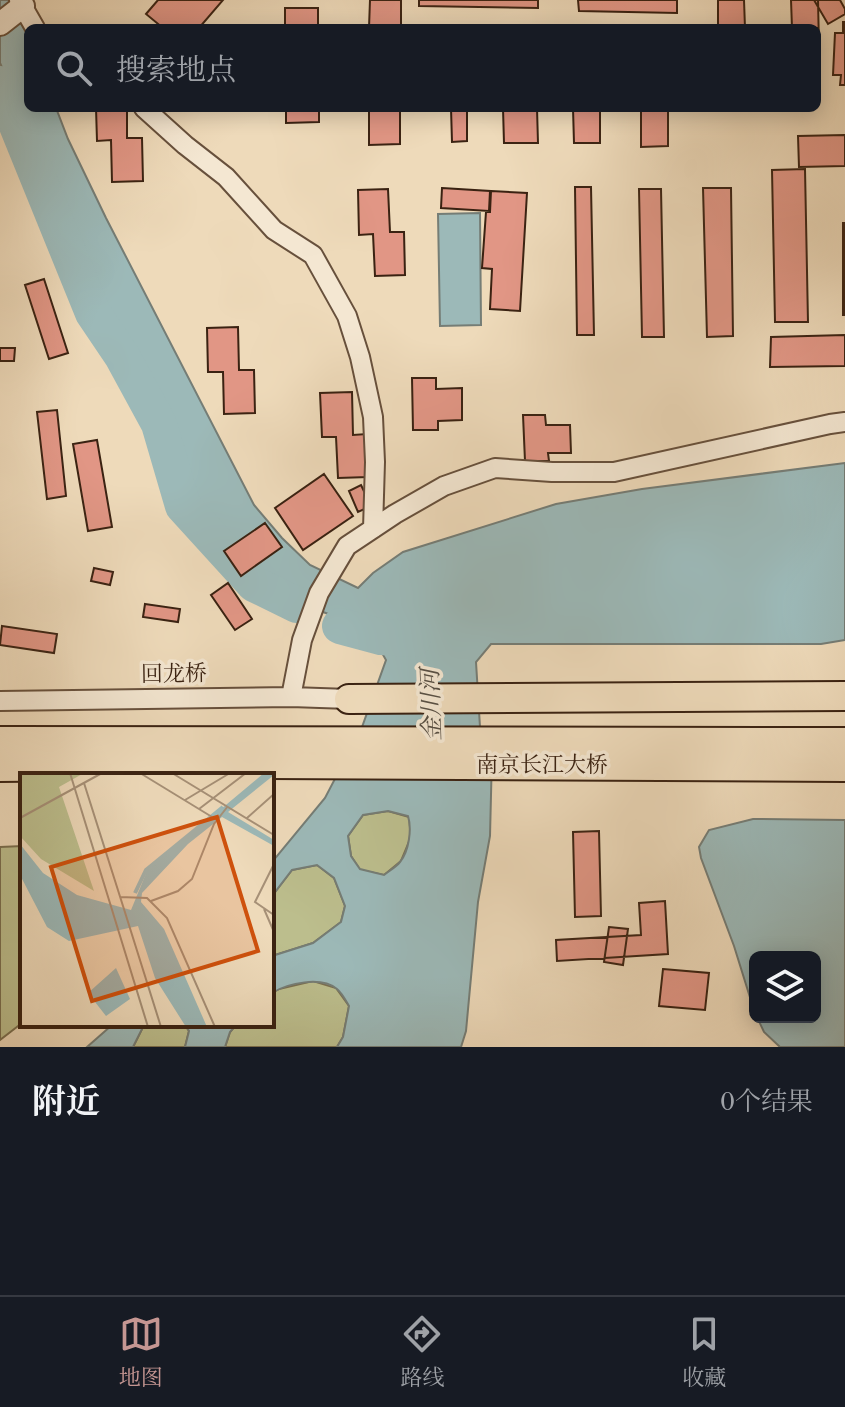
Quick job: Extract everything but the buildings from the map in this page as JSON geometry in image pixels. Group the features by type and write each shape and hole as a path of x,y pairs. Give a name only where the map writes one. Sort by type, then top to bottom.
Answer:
{"highway":[{"path":"349,699 845,696"},
{"name":"南京长江大桥","path":"0,741 845,742"},
{"name":"南京长江大桥","path":"0,767 269,764 845,767"}],"street":[{"path":"0,24 21,4 33,24"},
{"path":"148,112 226,177 274,230 313,255 347,316 373,417 373,529"},
{"path":"291,697 302,640 319,593 347,546 444,486 495,468 614,472 845,422"},
{"name":"回龙桥","path":"0,701 349,699"}],"green space":[{"path":"388,811 409,817 411,837 401,861 384,875 360,870 351,856 348,836 363,815"},
{"path":"20,846 20,1025 0,1040 0,847"},
{"path":"317,865 334,878 345,906 341,922 313,943 274,955 274,893 292,870"},
{"path":"313,981 336,988 349,1006 343,1037 337,1047 225,1047 234,1027 274,1027 274,992"},
{"path":"143,1027 186,1027 189,1031 185,1047 133,1047"}],"water":[{"name":"金川河","path":"0,0 20,0 27,24 24,24 24,112 58,112 106,218 254,505 310,565 358,588 403,552 556,504 642,489 845,463 845,640 821,644 491,644 476,662 480,727 492,754 490,836 478,902 466,1031 461,1047 337,1047 343,1037 349,1006 337,989 322,983 304,982 274,992 274,955 313,943 341,922 345,906 334,878 317,865 292,870 274,893 274,860 325,798 362,727 386,660 373,637 356,625 303,604 246,567 217,538 191,496 124,343 76,244 52,180 0,63","holes":["388,811 408,816 410,827 406,852 398,864 384,875 360,869 351,856 348,836 363,815"]},
{"path":"480,213 481,325 440,326 438,214"},
{"path":"753,819 845,820 845,1047 780,1047 764,1032 760,1023 821,1023 821,951 749,951 749,993 701,858 699,847 709,830"},
{"path":"110,1027 143,1027 133,1047 87,1047"},
{"path":"186,1027 234,1027 225,1047 185,1047 189,1031"}],"waterway":[{"path":"0,84 93,313 122,356 159,424 183,506 254,584 297,605"},
{"path":"340,626 381,637 413,639"}]}
